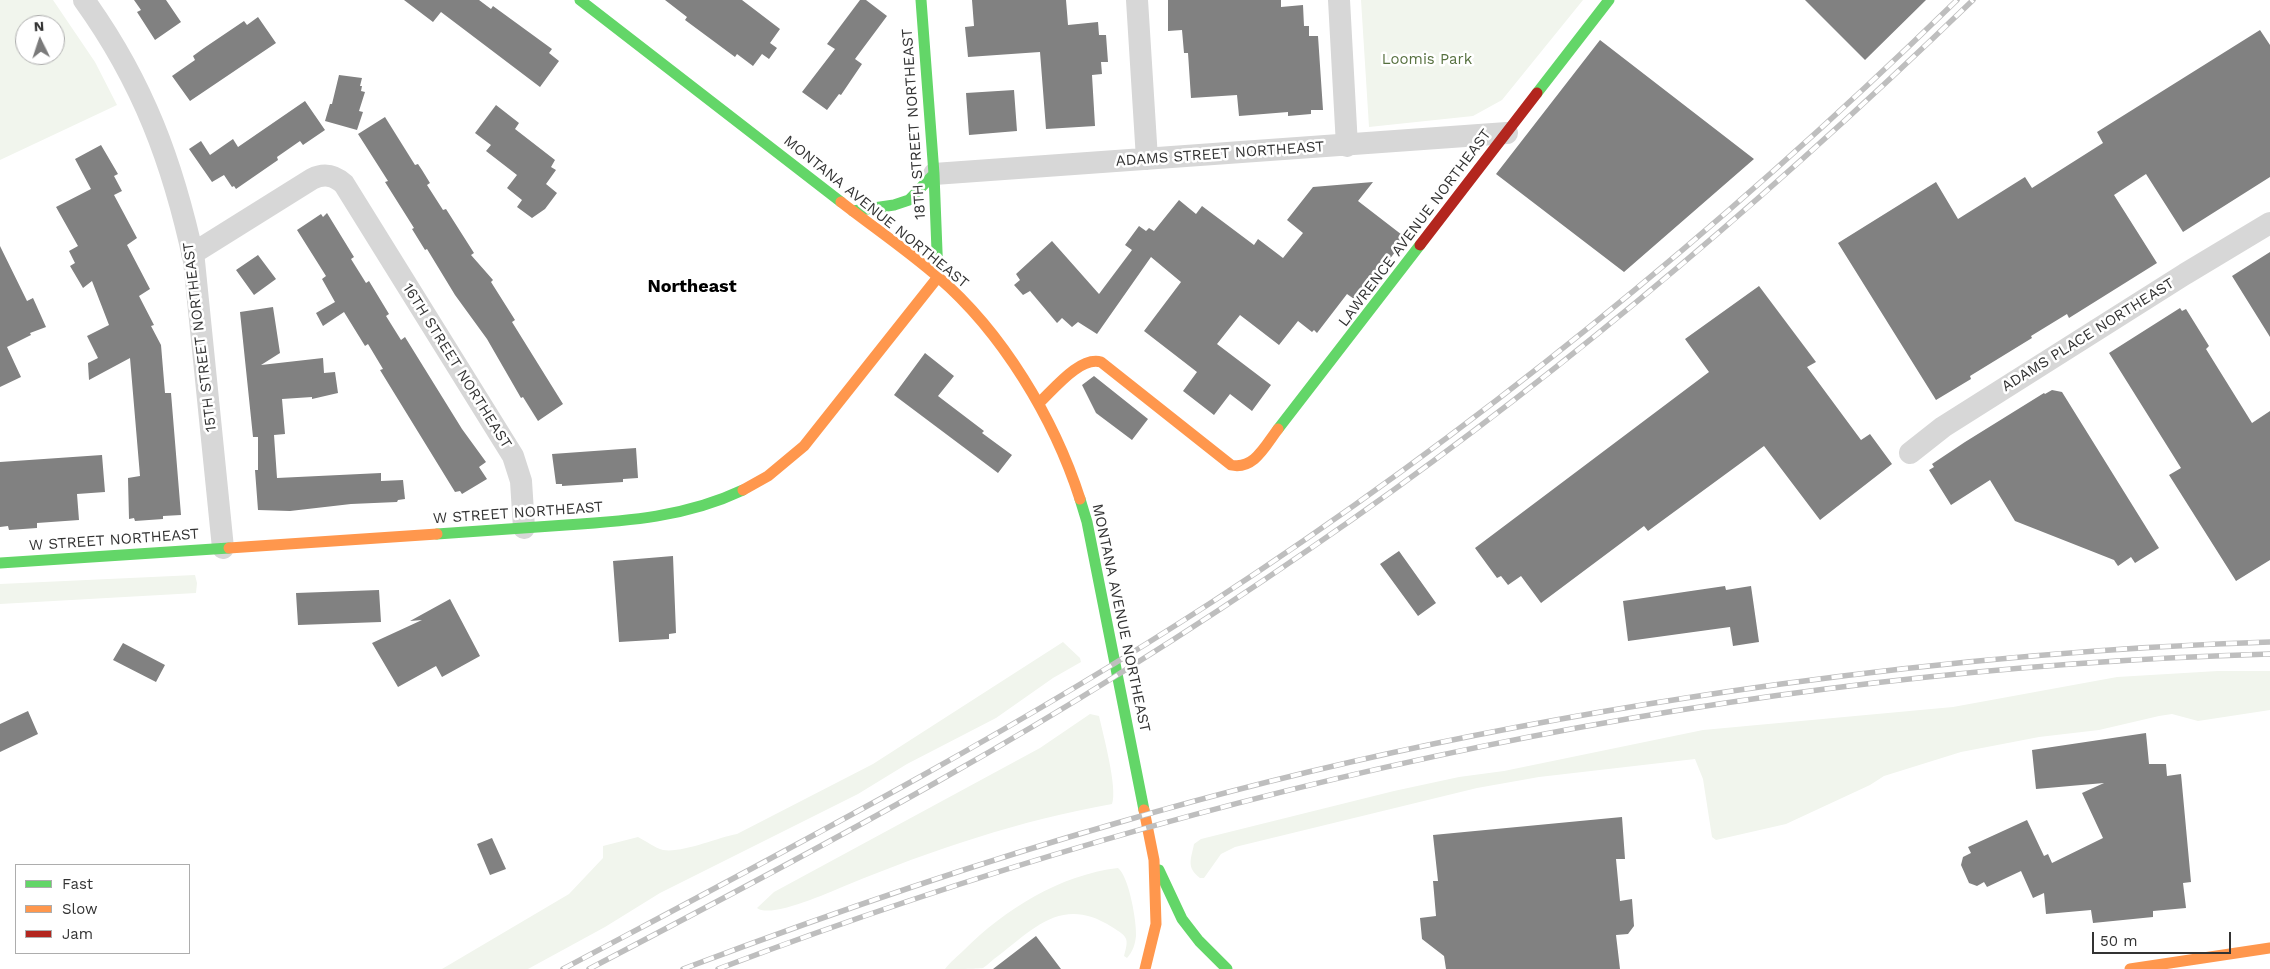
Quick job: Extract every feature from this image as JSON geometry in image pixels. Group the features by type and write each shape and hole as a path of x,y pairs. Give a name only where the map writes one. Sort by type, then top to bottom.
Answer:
{"main road":[{"name":"MONTANA AVENUE NORTHEAST","path":"580,0 938,277 960,297 988,329 1039,403 1070,468 1087,522 1154,860 1156,924 1145,969"},
{"name":"18TH STREET NORTHEAST","path":"921,0 934,174 938,277"},
{"name":"LAWRENCE AVENUE NORTHEAST","path":"1039,403 1082,363 1088,361 1100,362 1231,466 1246,466 1257,459 1609,0"},
{"path":"853,211 894,205 909,200 934,174"},
{"name":"W STREET NORTHEAST","path":"0,563 637,520 681,513 714,504 762,478 805,445 938,277"},
{"name":"MONTANA AVENUE NORTHEAST","path":"1154,860 1182,919 1199,941 1227,969"},
{"path":"2130,969 2270,948"}],"street":[{"name":"15TH STREET NORTHEAST","path":"84,0 124,61 150,114 174,185 192,254 223,548"},
{"path":"1137,0 1147,159"},
{"path":"1339,0 1347,146"},
{"name":"ADAMS STREET NORTHEAST","path":"934,174 1347,146 1507,133"},
{"name":"16TH STREET NORTHEAST","path":"192,254 318,176 332,176 338,179 362,214 513,456 521,481 524,528"},
{"name":"ADAMS PLACE NORTHEAST","path":"1910,453 1943,426 2270,223"}],"green space":[{"path":"0,0 53,0 63,15 15,15 15,65 65,65 65,18 95,62 117,105 0,160"},
{"name":"Loomis Park","path":"1361,0 1583,0 1502,100 1473,116 1369,127"},
{"path":"195,575 197,583 196,593 0,604 0,584"},
{"path":"1063,642 1080,658 1081,662 1053,678 996,718 907,764 858,794 660,893 605,927 528,969 442,969 569,894 603,858 603,846 638,837 660,849 671,850 690,847 737,834 873,764"},
{"path":"2218,671 2270,671 2270,710 2198,721 2172,714 2099,730 2039,737 1961,752 1884,776 1870,785 1786,824 1716,840 1712,837 1703,779 1695,759 1539,777 1477,788 1235,847 1221,854 1204,878 1200,878 1191,867 1194,844 1201,839 1394,791 1459,777 1504,771 1703,730 1953,707 2117,677"},
{"path":"1090,714 1099,716 1112,774 1112,804 1044,818 977,837 879,872 801,903 775,910 757,908 774,892 1040,748"},
{"path":"1118,868 1126,880 1132,900 1135,921 1135,942 1127,958 1124,956 1127,942 1124,936 1095,918 1079,914 1065,915 1038,925 983,968 945,969 997,921 1035,896 1075,878"}],"building":[{"path":"134,0 166,0 181,22 155,40 137,12 141,10"},
{"path":"404,0 479,0 491,9 493,6 552,49 549,53 559,61 540,87 441,12 433,22"},
{"path":"665,0 742,0 780,29 770,43 777,48 769,59 762,54 753,66 737,54 735,57 685,20 687,17"},
{"path":"860,0 866,0 887,16 855,59 862,64 841,95 839,94 827,110 802,92 835,49 827,44"},
{"path":"972,0 1066,0 1068,25 1098,22 1099,35 1106,35 1108,62 1101,62 1102,74 1092,75 1095,126 1046,129 1040,52 968,57 965,27 974,26"},
{"path":"1168,0 1281,0 1281,7 1303,5 1304,26 1309,26 1309,36 1318,36 1323,110 1311,110 1311,114 1288,116 1288,112 1239,116 1237,95 1191,98 1188,53 1184,53 1182,30 1168,31"},
{"path":"1805,0 1926,0 1865,60"},
{"path":"258,17 276,43 190,101 172,76 195,60 193,56 204,48 244,21 247,25"},
{"path":"2260,30 2270,45 2270,177 2183,232 2146,174 2114,195 2157,263 2069,318 2067,314 2031,336 2032,338 1970,376 1971,379 1936,400 1838,243 1936,182 1958,219 2025,177 2032,188 2103,143 2097,132"},
{"path":"1600,40 1754,159 1624,272 1496,174"},
{"path":"339,75 362,78 361,91 365,92 359,111 363,112 357,130 325,121 330,104 332,104"},
{"path":"1014,90 1017,131 969,135 966,93"},
{"path":"305,101 325,130 303,145 300,141 277,157 278,160 236,189 234,186 232,187 224,175 212,182 189,149 201,141 210,155 233,139 238,147"},
{"path":"496,105 519,123 515,129 555,160 551,167 556,170 546,184 557,193 545,209 532,218 517,207 522,200 507,188 517,175 486,151 491,145 475,133"},
{"path":"385,117 415,165 418,164 422,170 430,183 427,185 443,210 446,209 474,253 471,255 493,280 491,282 515,320 512,322 563,404 538,421 523,397 521,398 487,339 455,295 427,249 425,250 412,229 414,228 385,182 388,181 358,134"},
{"path":"101,145 118,174 114,176 122,191 114,195 137,238 127,245 150,289 139,296 154,325 151,326 161,345 165,393 171,393 181,515 163,516 163,519 135,521 134,518 129,519 128,478 140,476 130,358 89,380 88,363 98,358 87,336 109,325 92,281 83,288 70,266 75,263 69,251 78,246 56,207 91,189 75,159"},
{"path":"1373,182 1358,201 1406,238 1357,301 1347,294 1317,333 1314,330 1312,332 1298,321 1279,345 1240,315 1217,344 1271,385 1252,411 1230,394 1214,415 1183,391 1197,372 1144,331 1181,282 1151,257 1097,334 1078,322 1072,327 1062,318 1057,323 1030,291 1023,295 1014,285 1020,280 1016,274 1052,241 1099,294 1132,250 1125,245 1139,226 1146,231 1149,228 1154,231 1179,200 1196,214 1202,206 1254,245 1258,239 1283,258 1303,233 1287,220 1313,187"},
{"path":"327,213 354,257 351,259 366,283 369,281 389,314 386,316 401,340 405,337 462,429 486,462 479,467 487,479 462,494 460,491 455,492 380,370 383,369 368,344 365,346 344,312 323,326 316,313 335,302 322,279 326,276 297,230 321,214 323,217"},
{"path":"0,246 27,301 33,298 46,327 30,333 31,335 7,347 21,377 0,387"},
{"path":"2270,252 2270,337 2232,276"},
{"path":"258,255 276,279 254,295 236,270"},
{"path":"1759,286 1816,362 1807,367 1861,440 1870,434 1892,464 1820,520 1764,446 1648,531 1644,526 1541,603 1521,576 1508,585 1501,576 1497,578 1475,548 1709,372 1685,339"},
{"path":"273,307 280,353 261,365 323,358 324,373 335,372 338,393 312,399 312,397 282,399 285,434 274,435 277,478 381,473 381,481 403,480 405,499 398,500 397,502 351,504 290,511 258,510 255,470 258,470 258,437 253,437 240,312"},
{"path":"2180,308 2182,311 2186,309 2209,346 2206,349 2252,423 2270,411 2270,560 2236,581 2169,475 2181,468 2109,353"},
{"path":"925,353 954,376 938,396 984,431 982,433 1012,455 998,473 894,395"},
{"path":"1094,376 1148,419 1132,440 1096,413 1082,385"},
{"path":"2052,390 2062,392 2159,548 2135,563 2131,557 2118,566 2114,560 2015,521 1990,480 1951,505 1929,470 1934,467 1932,464 1965,442 2044,393"},
{"path":"636,448 638,478 623,479 623,482 562,486 562,484 556,484 552,454"},
{"path":"102,455 105,492 77,494 79,520 37,523 37,528 9,530 8,526 0,527 0,462"},
{"path":"1399,551 1436,603 1418,616 1380,564"},
{"path":"673,556 676,633 669,634 669,639 619,642 613,561"},
{"path":"1725,586 1726,590 1751,586 1759,642 1733,646 1730,627 1628,641 1623,601"},
{"path":"379,590 381,622 298,625 296,593"},
{"path":"450,599 480,656 442,677 436,666 398,687 372,643 422,620 410,621"},
{"path":"123,643 165,665 156,682 113,660"},
{"path":"28,711 38,734 0,752 0,724"},
{"path":"2146,733 2149,764 2166,764 2167,776 2181,774 2191,882 2183,883 2186,908 2153,911 2153,917 2093,923 2091,910 2046,914 2044,893 2033,898 2021,871 1987,887 1984,882 1977,886 1969,883 1961,865 1963,857 1971,853 1968,847 2027,820 2044,856 2048,854 2052,863 2103,838 2082,793 2104,783 2036,789 2032,750"},
{"path":"1622,817 1625,859 1616,859 1620,901 1632,899 1634,926 1628,934 1616,935 1620,969 1446,969 1444,956 1422,939 1420,918 1436,916 1433,881 1438,881 1433,835"},
{"path":"492,838 506,869 490,875 477,844"},
{"path":"1036,936 1061,969 993,969"}],"railway":[{"path":"563,969 892,793 973,747 1133,652 1212,602 1311,535 1409,466 1505,394 1691,243 1782,164 1957,0"},
{"path":"589,969 810,852 989,752 1129,668 1311,548 1485,422 1654,288 1816,147 1973,0"},
{"path":"683,969 898,891 1062,839 1281,779 1446,741 1697,696 1842,676 1964,662 2086,652 2270,642"},
{"path":"718,969 905,902 1095,843 1287,791 1481,747 1676,711 1873,683 2071,664 2270,654"}],"traffic: fast":[{"path":"580,0 841,202"},
{"path":"921,0 934,174 938,277"},
{"path":"1537,93 1609,0"},
{"path":"853,211 894,205 909,200 934,174"},
{"path":"1278,429 1420,245"},
{"path":"437,534 612,522 656,516 700,506 743,490"},
{"path":"1080,499 1087,522 1144,810"},
{"path":"0,563 229,548"},
{"path":"1159,870 1182,919 1199,941 1227,969"}],"traffic: slow":[{"path":"841,202 938,277 984,324 1004,350 1041,408 1069,468 1080,499"},
{"path":"743,490 768,476 804,446 938,277"},
{"path":"1039,403 1068,375 1093,361 1101,362 1231,465 1239,466 1253,460 1278,429"},
{"path":"229,548 437,534"},
{"path":"1144,810 1154,860 1156,924 1145,969"},
{"path":"2130,969 2270,948"}],"traffic: jam":[{"path":"1420,245 1537,93"}],"district":[{"name":"Northeast","path":"692,287"}]}
